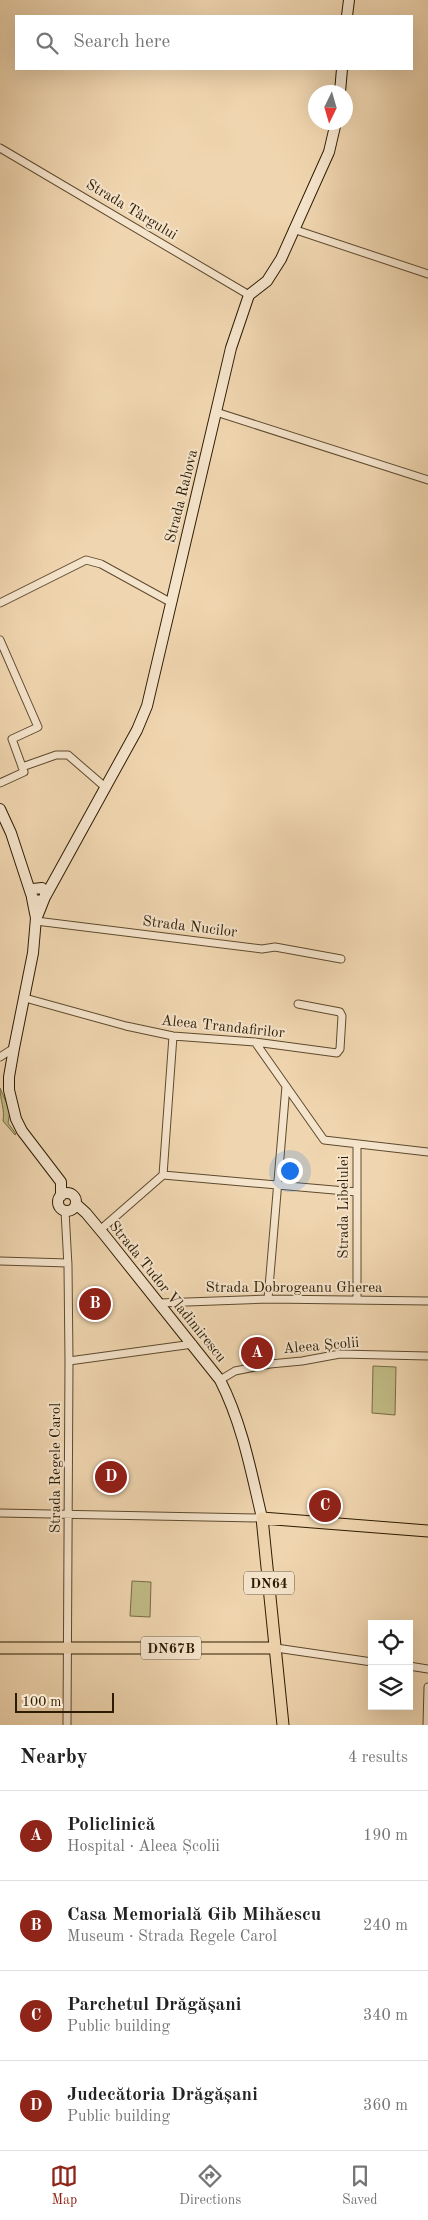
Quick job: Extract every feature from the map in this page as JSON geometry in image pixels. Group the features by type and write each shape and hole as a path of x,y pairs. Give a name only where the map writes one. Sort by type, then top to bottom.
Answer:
{"main road":[{"path":"262,1518 428,1531"},
{"name":"Strada Tudor Vladimirescu","path":"262,1518 283,1725"},
{"name":"DN67B","path":"0,1648 276,1648"}],"street":[{"path":"347,15 349,0"},
{"path":"341,85 342,70"},
{"path":"249,295 267,281 281,259 329,152 334,130"},
{"name":"Strada Târgului","path":"0,148 249,295"},
{"path":"293,229 428,274"},
{"name":"Strada Rahova","path":"39,894 55,880 137,730 147,706 231,348 249,295"},
{"path":"216,412 428,480"},
{"path":"0,603 86,560 101,564 170,602"},
{"path":"0,640 38,727 12,739 24,772 0,783"},
{"path":"22,767 56,755 68,755 106,787"},
{"path":"0,809 26,874 39,894 32,960 25,998 14,1048 4,1077 22,1131 61,1182 69,1198 73,1209 65,1211 59,1206 69,1198"},
{"name":"Strada Nucilor","path":"36,919 262,948 275,947 341,959"},
{"name":"Aleea Trandafirilor","path":"25,998 126,1026 173,1036 255,1042 337,1053 340,1049 342,1016 340,1012 298,1004"},
{"path":"100,1230 163,1175 173,1036"},
{"path":"255,1042 324,1140 428,1152"},
{"path":"0,1057 14,1048"},
{"path":"268,1299 286,1086"},
{"name":"Strada Libelulei","path":"356,1300 357,1144"},
{"path":"163,1175 357,1192"},
{"name":"Strada Tudor Vladimirescu","path":"69,1198 100,1230 220,1380 242,1435 262,1518"},
{"name":"Strada Regele Carol","path":"65,1211 68,1263 69,1361 67,1725"},
{"path":"0,1262 68,1263"},
{"name":"Strada Dobrogeanu Gherea","path":"160,1303 268,1299 428,1301"},
{"path":"69,1361 193,1344"},
{"name":"Aleea Școlii","path":"220,1380 235,1371 270,1364 302,1362 340,1354 428,1356"},
{"path":"0,1513 262,1518"},
{"path":"276,1648 368,1661"},
{"path":"413,1667 428,1669"},
{"path":"427,1725 428,1687"}],"shaded area":[{"path":"0,1088 10,1111 8,1123 15,1135 3,1121"},
{"path":"373,1366 396,1367 395,1415 372,1413"},
{"path":"132,1581 151,1582 150,1617 130,1616"}],"place":[{"name":"Casa Memorială Gib Mihăescu","path":"95,1304"},
{"name":"Policlinică","path":"257,1353"},
{"name":"Judecătoria Drăgășani","path":"111,1477"},
{"name":"Parchetul Drăgășani","path":"325,1506"}]}
